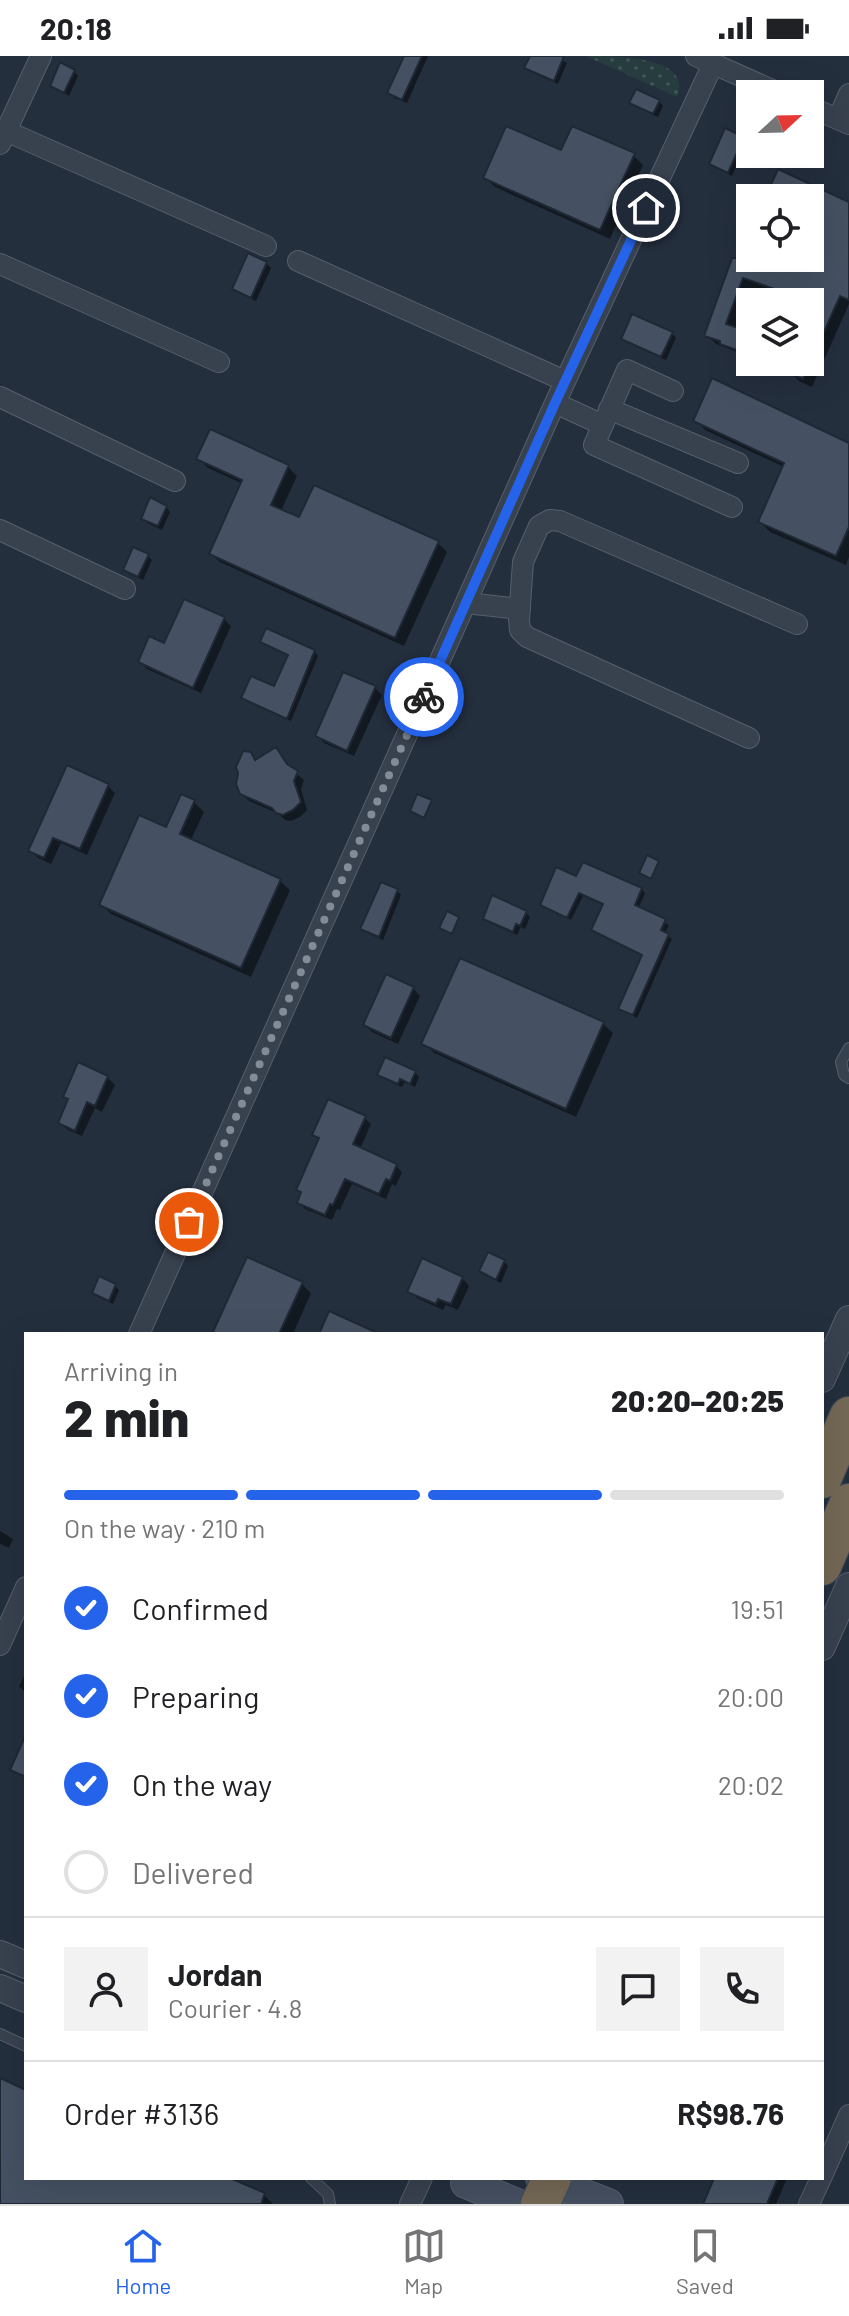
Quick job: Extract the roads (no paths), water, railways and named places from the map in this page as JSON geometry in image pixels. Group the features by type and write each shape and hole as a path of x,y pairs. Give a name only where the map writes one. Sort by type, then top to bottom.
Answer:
{"highway":[{"path":"824,1474 849,1416"},
{"path":"824,1561 849,1503"},
{"path":"514,2204 523,2180"},
{"path":"540,2204 573,2188"}],"main road":[{"path":"547,2180 608,2204"},
{"path":"461,2186 514,2204"}],"street":[{"path":"41,56 3,137 266,246"},
{"path":"140,1332 705,60 750,80"},
{"path":"824,113 843,121 849,94"},
{"path":"298,261 565,381"},
{"path":"0,264 219,362"},
{"path":"673,391 627,370 594,445 732,507"},
{"path":"0,397 175,481"},
{"path":"555,403 606,417 738,463"},
{"path":"749,738 527,637 520,630 523,562 539,526 550,520 560,521 797,624"},
{"path":"0,530 125,589"},
{"path":"466,603 520,609"},
{"path":"824,1375 849,1319"},
{"path":"0,1645 24,1591"},
{"path":"824,1643 846,1598"},
{"path":"0,1954 24,1964"},
{"path":"0,1988 24,1998"},
{"path":"824,2172 849,2115"},
{"path":"410,2204 421,2180"},
{"path":"809,2204 821,2180"}],"lane":[{"path":"849,1048 841,1062 844,1075 849,1078"},
{"path":"0,2034 24,2045"},
{"path":"313,2180 328,2194 330,2204"}]}
